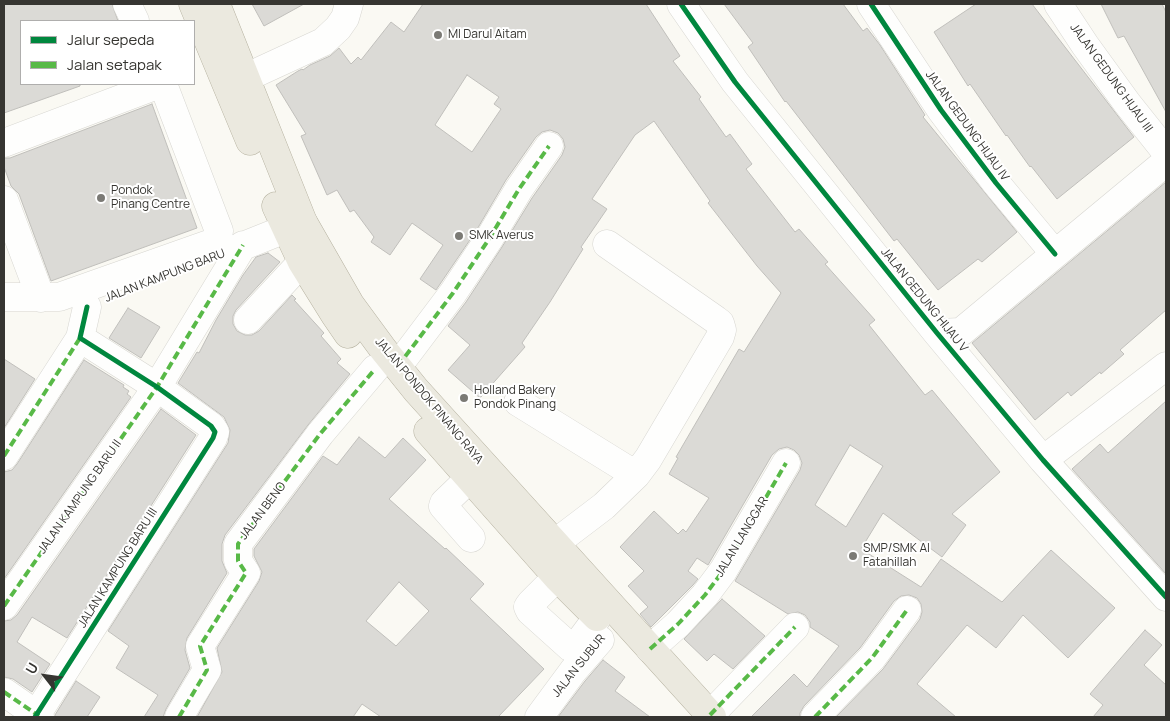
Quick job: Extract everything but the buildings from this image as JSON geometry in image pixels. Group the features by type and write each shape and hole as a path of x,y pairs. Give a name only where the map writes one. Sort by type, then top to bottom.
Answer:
{"main road":[{"name":"JALAN PONDOK PINANG RAYA","path":"194,4 294,226 350,304 381,361 469,479 557,577 609,621 703,717"},
{"name":"JALAN PONDOK PINANG RAYA","path":"216,4 245,78 294,226 302,262 335,315 381,361 416,390 554,544 609,621 650,649 703,717"}],"street":[{"path":"127,4 135,20"},
{"path":"245,78 323,42 338,28 345,18 349,4"},
{"name":"JALAN GEDUNG HIJAU V","path":"681,4 735,82 937,333 1043,460 1163,589"},
{"name":"JALAN GEDUNG HIJAU IV","path":"870,4 941,110 996,183 1055,254"},
{"name":"JALAN GEDUNG HIJAU III","path":"1058,4 1085,45 1166,152"},
{"path":"4,143 158,85"},
{"path":"4,297 59,298 212,243 215,240 219,231 161,85"},
{"path":"381,361 453,293 549,146"},
{"path":"937,333 961,332 1166,162"},
{"path":"7,217 41,298"},
{"name":"JALAN KAMPUNG BARU","path":"4,313 50,317 87,307 294,226"},
{"path":"554,544 604,506 636,475 648,459 720,337 722,330 720,323 716,320 607,244"},
{"name":"JALAN KAMPUNG BARU","path":"157,387 243,246"},
{"path":"248,320 302,262"},
{"path":"4,456 80,338 87,307"},
{"path":"80,338 157,387"},
{"name":"JALAN BENO","path":"179,717 207,670 200,646 246,573 238,561 238,544 320,434 381,361"},
{"path":"1043,460 1166,366"},
{"name":"JALAN KAMPUNG BARU III","path":"37,716 213,438 214,428 157,387"},
{"name":"JALAN KAMPUNG BARU II","path":"4,606 157,387"},
{"path":"518,402 636,475"},
{"name":"JALAN LANGGAR","path":"650,649 678,624 723,571 786,463"},
{"path":"469,479 443,506 471,538"},
{"path":"557,577 529,605 530,611 570,647 574,649 609,621"},
{"path":"815,717 872,658 907,610"},
{"name":"JALAN SUBUR","path":"539,717 609,621"},
{"path":"703,717 761,664 795,627"},
{"path":"4,692 37,716"}],"marked path":[{"path":"398,366 453,293 519,189 549,146"},
{"path":"4,606 157,387 243,245"},
{"path":"4,456 80,338"},
{"path":"179,717 207,670 200,646 246,573 238,561 238,544 320,434 375,369"},
{"path":"650,649 678,624 705,595 723,571 786,463"},
{"path":"815,717 872,658 907,610"},
{"path":"710,715 795,627"},
{"path":"4,692 39,716"}],"cycle path":[{"path":"681,4 735,82 937,333 1043,460 1166,597"},
{"path":"871,4 941,110 996,183 1055,254"},
{"path":"35,717 213,438 215,432 211,426 157,387 80,338 87,307"}],"place":[{"name":"MI Darul Aitam","path":"438,35"},
{"name":"Pondok Pinang Centre","path":"101,198"},
{"name":"SMK Averus","path":"459,236"},
{"name":"Holland Bakery Pondok Pinang","path":"464,398"},
{"name":"SMP/SMK Al Fatahillah","path":"853,556"}]}
